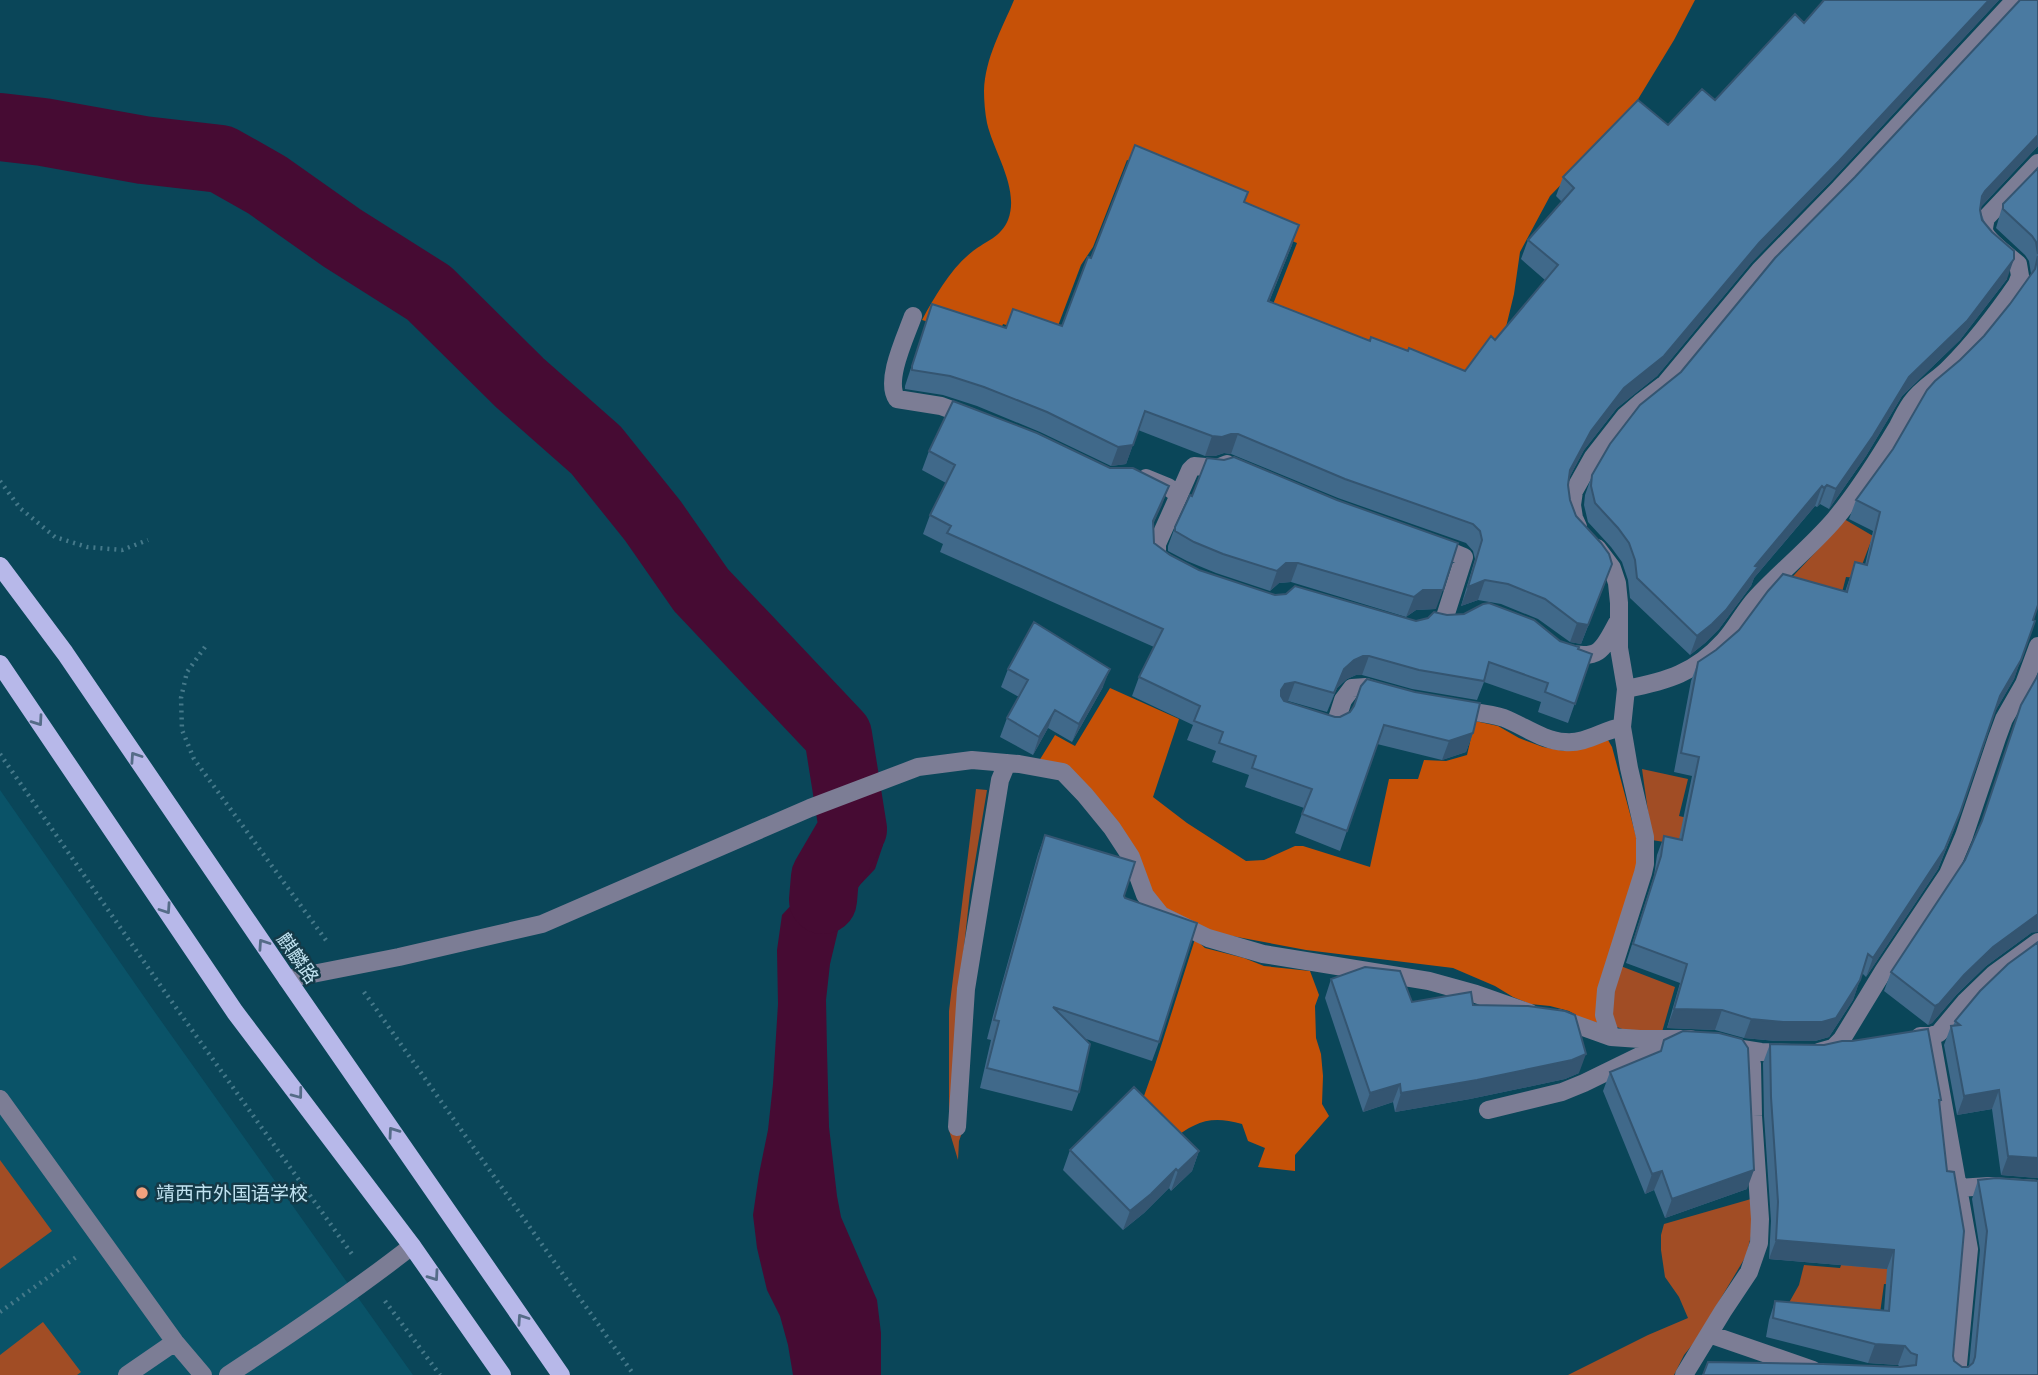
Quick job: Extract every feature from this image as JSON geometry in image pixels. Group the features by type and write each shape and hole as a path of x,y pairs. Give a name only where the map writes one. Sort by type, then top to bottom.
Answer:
{"main road":[{"name":"麒麟路","path":"0,566 65,653 561,1375"},
{"path":"0,664 235,1012 412,1245 502,1375"}],"street":[{"path":"1611,1037 1604,1015 1606,990 1645,864 1645,837 1622,727 1626,689 1619,648 1617,583 1612,568 1603,555 1578,528 1572,505 1573,491 1581,476 1626,416 1665,384 1760,270 2015,0"},
{"path":"1626,689 1670,679 1701,662 1725,640 1754,600 1836,518 1872,469 1919,392 1946,372 1961,356 2017,284 2020,276 2018,264 1988,238 1984,226 1986,219 2038,163"},
{"path":"913,316 896,365 891,384 892,393 897,399 941,406 985,422"},
{"path":"1185,572 1161,560 1155,551 1190,470 1195,466 1217,468 1227,464 1248,473"},
{"path":"1129,475 1149,479 1180,495"},
{"path":"1414,538 1464,557 1444,624"},
{"path":"1423,620 1444,624 1463,618"},
{"path":"1552,645 1562,652 1589,656 1598,653 1618,622"},
{"path":"1833,1048 1842,1039 1948,874 1964,836 2004,719 2024,684 2038,646"},
{"path":"1297,716 1331,725 1336,722 1347,692 1359,686 1401,698"},
{"path":"1442,707 1491,714 1548,738 1565,742 1581,741 1622,727"},
{"path":"287,979 542,924 810,808 918,767 972,760 1063,772 1112,828 1131,857 1145,895 1161,915 1208,938 1263,954 1429,981 1476,994 1524,1012 1562,1019 1611,1037 1714,1041 1742,1049 1789,1054 1854,1047"},
{"path":"957,1127 966,989 1000,780 1007,763"},
{"path":"1906,1038 1931,1037 1938,1032 1994,974 2038,942"},
{"path":"1931,1037 1969,1249 1957,1375"},
{"path":"1488,1110 1562,1092 1676,1038"},
{"path":"1684,1375 1749,1272 1759,1243 1752,1064 1742,1049"},
{"path":"0,1098 174,1342 203,1375"},
{"path":"1958,1188 1989,1186 2038,1189"},
{"path":"228,1375 369,1279 412,1245"},
{"path":"1709,1334 1807,1369 1833,1373"},
{"path":"127,1375 174,1342"}],"path":[{"path":"0,481 20,508 55,537 87,547 121,551 148,540"},
{"path":"205,647 187,672 181,698 182,730 194,759 346,967 634,1375"},
{"path":"0,754 167,995 440,1375"},
{"path":"0,1312 101,1239"}],"shaded area":[{"path":"1014,0 1695,0 1629,114 1550,196 1520,252 1506,327 1488,354 1454,382 1268,317 1297,243 1239,220 1244,208 1127,160 1093,247 1081,265 1053,339 1003,324 994,347 955,330 922,320 951,274 973,251 997,235 1008,220 1011,196 1005,171 990,135 984,91 991,55"},
{"path":"1844,519 1873,536 1857,578 1846,577 1839,604 1781,589 1839,527"},
{"path":"1110,688 1179,719 1153,797 1187,823 1246,861 1264,860 1295,846 1303,846 1370,867 1389,779 1418,779 1424,760 1446,761 1467,755 1475,721 1498,726 1543,747 1564,751 1608,740 1640,851 1600,1023 1585,1020 1569,1011 1530,1004 1453,968 1306,950 1216,933 1162,906 1151,894 1135,850 1039,761 1055,735 1075,746"},
{"path":"1642,769 1688,779 1679,816 1696,820 1688,846 1652,840"},
{"path":"976,789 987,790 970,892 956,1021 963,1130 959,1141 958,1160 949,1130 949,1011"},
{"name":"靖西市外国语学校","path":"0,790 154,1011 413,1375 0,1375"},
{"path":"877,805 883,845 875,869 858,887 843,910 830,964 826,1000 829,1127 837,1196 841,1217 877,1300 881,1333 881,1375 793,1375 780,1316 767,1290 757,1248 753,1215 773,1084 778,1004 777,950 782,915 808,887 820,854 830,837 831,818"},
{"path":"1195,939 1205,948 1264,966 1310,971 1319,995 1315,1006 1316,1038 1323,1076 1322,1104 1329,1116 1295,1155 1295,1171 1258,1167 1265,1148 1248,1141 1242,1124 1220,1120 1203,1122 1170,1141 1139,1110"},
{"path":"1618,965 1675,987 1662,1032 1628,1031 1614,1026 1610,1017"},
{"path":"0,1160 52,1231 0,1269"},
{"path":"1751,1199 1753,1228 1746,1256 1674,1375 1568,1375 1688,1318 1679,1297 1665,1277 1661,1250 1664,1224"},
{"path":"1843,1260 1919,1265 1917,1286 1884,1284 1878,1328 1786,1308 1799,1285 1804,1265 1840,1268"},
{"path":"43,1322 81,1372 77,1375 0,1375 0,1355"}],"building":[{"path":"1824,0 1989,0 1759,243 1664,356 1624,388 1591,431 1570,470 1570,500 1576,516 1601,543 1612,564 1588,625 1577,623 1545,599 1508,584 1485,580 1468,587 1482,540 1480,531 1473,524 1345,479 1238,434 1212,436 1145,411 1133,445 1118,447 1047,412 984,387 950,376 912,370 932,304 1006,328 1013,309 1062,326 1135,145 1248,192 1244,202 1299,225 1268,301 1370,341 1371,337 1408,351 1409,348 1465,371 1491,336 1495,340 1558,265 1528,240 1574,188 1563,177 1638,100 1668,125 1702,89 1715,100 1795,14 1804,23"},
{"path":"2020,0 2038,0 2038,135 1985,191 1980,210 1982,220 2014,251 2014,259 1967,321 1909,377 1836,489 1822,486 1755,566 1758,567 1726,610 1697,636 1637,578 1629,543 1595,503 1591,486 1592,475 1610,444 1640,405 1681,372 1775,258 1855,177"},
{"path":"2038,168 2038,254 2032,236 2003,209 2003,204"},
{"path":"2038,256 2038,605 2021,660 2000,696 1945,849 1873,958 1868,954 1860,980 1836,1018 1822,1022 1783,1022 1751,1019 1722,1010 1674,1009 1687,964 1633,944 1661,856 1664,836 1682,840 1699,757 1681,753 1698,662 1739,630 1783,574 1847,592 1855,562 1867,565 1880,512 1856,500 1893,449 1927,390 1984,336 2035,269"},
{"path":"953,401 1037,433 1110,468 1133,468 1169,486 1153,521 1154,543 1199,570 1275,595 1286,594 1295,586 1416,621 1428,618 1434,612 1447,615 1464,614 1489,603 1534,620 1560,641 1592,654 1575,704 1545,692 1548,683 1489,662 1484,681 1419,670 1363,656 1344,669 1334,693 1295,682 1285,684 1281,690 1284,701 1335,717 1350,712 1361,686 1367,679 1415,692 1480,703 1473,733 1449,741 1384,725 1347,831 1302,814 1312,789 1252,768 1256,756 1219,743 1223,732 1194,721 1200,706 1139,677 1163,629 947,533 951,526 930,515 955,465 929,451"},
{"path":"1234,457 1337,500 1458,543 1443,590 1423,590 1414,597 1298,563 1286,563 1277,571 1223,554 1175,531 1207,458 1224,460"},
{"path":"1034,622 1110,669 1079,724 1055,710 1039,737 1007,718 1028,680 1008,669"},
{"path":"2038,675 2038,914 1993,947 1935,1006 1891,972 1965,860 1982,821 2021,705"},
{"path":"1045,835 1135,862 1125,898 1197,923 1159,1042 1053,1007 1090,1044 1079,1092 987,1068 999,1021 994,1020"},
{"path":"2038,942 2038,1158 2008,1156 1999,1090 1964,1096 1951,1026 1960,1025 1955,1021 1980,991 2008,964"},
{"path":"1365,967 1400,971 1412,1002 1471,992 1473,1005 1528,1006 1565,1011 1575,1015 1586,1054 1572,1060 1477,1080 1401,1093 1400,1084 1370,1093 1331,979"},
{"path":"1928,1029 1941,1100 1947,1171 1954,1172 1964,1231 1954,1361 1962,1367 1968,1367 1975,1357 1987,1231 1978,1180 1996,1178 2038,1181 2038,1375 1703,1375 1708,1362 1900,1367 1916,1365 1917,1355 1905,1346 1875,1344 1773,1318 1775,1301 1889,1311 1894,1250 1776,1240 1778,1202 1770,1044 1824,1045"},
{"path":"1683,1031 1719,1033 1742,1039 1748,1048 1754,1170 1672,1199 1662,1171 1652,1174 1610,1072 1661,1051 1664,1040"},
{"path":"1134,1087 1199,1151 1130,1211 1070,1150"}],"waterway":[{"path":"0,127 143,150 221,159 267,185 342,238 429,293 520,383 596,450 653,521 701,590 838,735 853,829 825,877 823,900"}],"place":[{"name":"靖西市外国语学校","path":"142,1193"}]}
